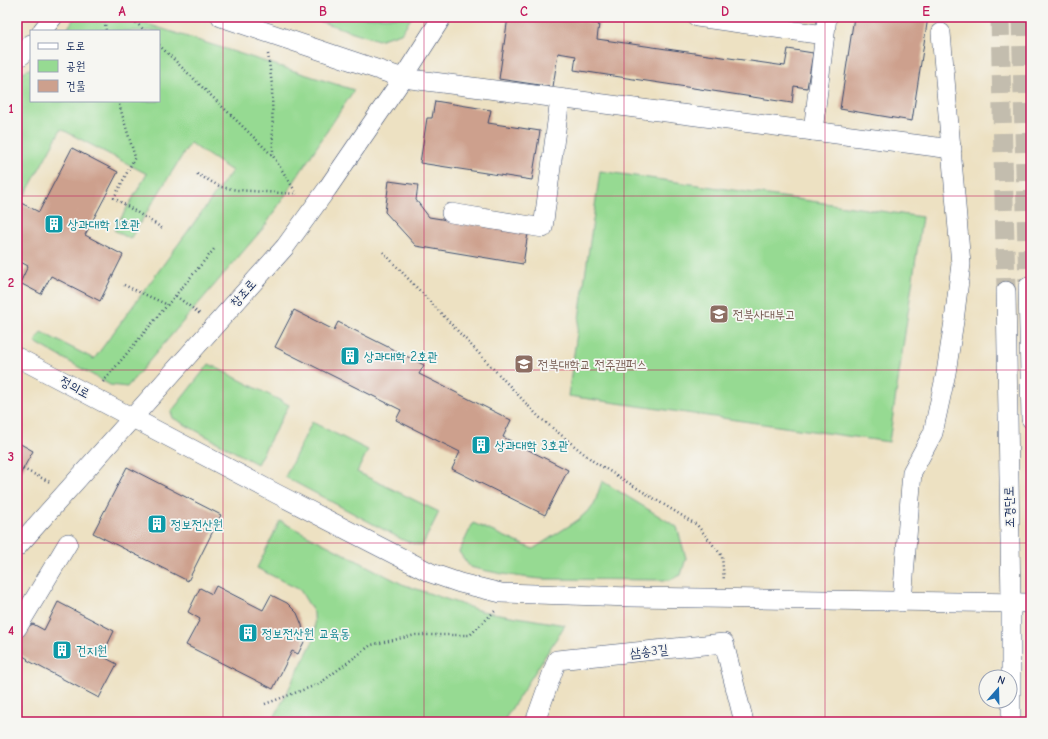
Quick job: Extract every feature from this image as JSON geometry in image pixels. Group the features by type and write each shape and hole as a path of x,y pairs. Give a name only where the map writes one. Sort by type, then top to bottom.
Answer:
{"street":[{"path":"43,30 53,17"},
{"path":"221,17 403,78 952,149"},
{"name":"창조로","path":"17,547 284,247 403,78 442,17"},
{"path":"697,17 825,26 813,131"},
{"path":"902,602 912,472 933,433 946,373 961,264 941,33"},
{"path":"17,58 22,55 30,45"},
{"path":"451,213 543,228 560,99"},
{"path":"1028,287 1031,420"},
{"name":"조경단로","path":"1006,291 1011,603 1011,722"},
{"name":"정의로","path":"17,357 431,573 460,584 501,593 632,598 1031,604"},
{"path":"17,628 68,543"},
{"name":"삼송3길","path":"535,722 557,660 724,643 744,722"}],"path":[{"path":"104,17 106,30"},
{"path":"130,17 144,30"},
{"path":"160,46 273,156 296,194 237,190 222,187 198,174"},
{"path":"268,54 272,85 273,156"},
{"path":"118,102 135,157 114,198 162,228"},
{"path":"100,386 215,248"},
{"path":"383,252 540,417 593,461 697,525 722,556 724,584"},
{"path":"124,285 168,305"},
{"path":"176,296 200,314"},
{"path":"23,469 52,483"},
{"path":"265,704 319,684 371,645 416,635 470,635 497,610"},
{"path":"17,693 21,707 17,718"}],"green space":[{"path":"75,17 125,17 354,90 265,226 127,387 110,385 35,342 41,332 94,359 232,171 190,143 130,239 114,230 147,174 61,129 25,195 17,191 17,75 30,68 30,102 160,102 160,30 67,30"},
{"path":"306,17 412,17 401,33 378,40"},
{"path":"600,171 922,217 889,442 568,396"},
{"path":"209,364 289,405 257,464 173,418 171,412"},
{"path":"312,422 368,450 357,472 439,512 422,546 405,541 285,477"},
{"path":"602,481 677,527 686,558 681,575 670,580 542,579 497,573 470,567 459,552 473,523 533,549 578,520 594,505"},
{"path":"280,521 402,584 481,611 565,625 503,722 272,722 315,637 314,613 300,590 257,568"}],"building":[{"path":"508,17 569,17 568,19 599,24 597,39 785,66 788,49 813,53 807,88 794,86 792,103 574,70 576,56 558,53 553,87 499,79"},
{"path":"854,17 928,17 912,121 840,109"},
{"path":"435,101 491,110 488,123 540,131 532,180 420,163 427,118 432,118"},
{"name":"상과대학 1호관","path":"72,148 118,172 85,235 123,255 100,301 51,276 41,294 20,283 28,266 17,260 17,201 39,212"},
{"path":"389,181 418,185 416,200 429,217 528,233 523,264 416,246 385,212"},
{"path":"294,310 334,330 338,322 424,365 419,374 511,420 503,437 568,470 545,515 452,469 460,452 396,420 401,410 275,347"},
{"path":"17,442 33,451 17,480"},
{"name":"정보전산원","path":"127,467 221,515 188,581 93,533"},
{"name":"정보전산원 교육동","path":"216,586 263,610 271,595 287,603 297,613 302,625 304,642 298,654 292,651 273,689 186,645 200,619 188,612 200,588 212,594"},
{"name":"건지원","path":"58,602 114,631 102,656 117,664 99,698 27,660 28,659 20,654 18,647 19,637 25,628 33,624 44,630"}],"tunnel":[{"path":"1000,17 1006,291"},
{"path":"1021,17 1028,287"}],"place":[{"name":"상과대학 1호관","path":"54,224"},
{"name":"전북사대부고","path":"719,314"},
{"name":"상과대학 2호관","path":"350,356"},
{"name":"전북대학교 전주캠퍼스","path":"524,364"},
{"name":"상과대학 3호관","path":"481,445"},
{"name":"정보전산원","path":"157,524"},
{"name":"정보전산원 교육동","path":"248,633"},
{"name":"건지원","path":"62,650"}]}
